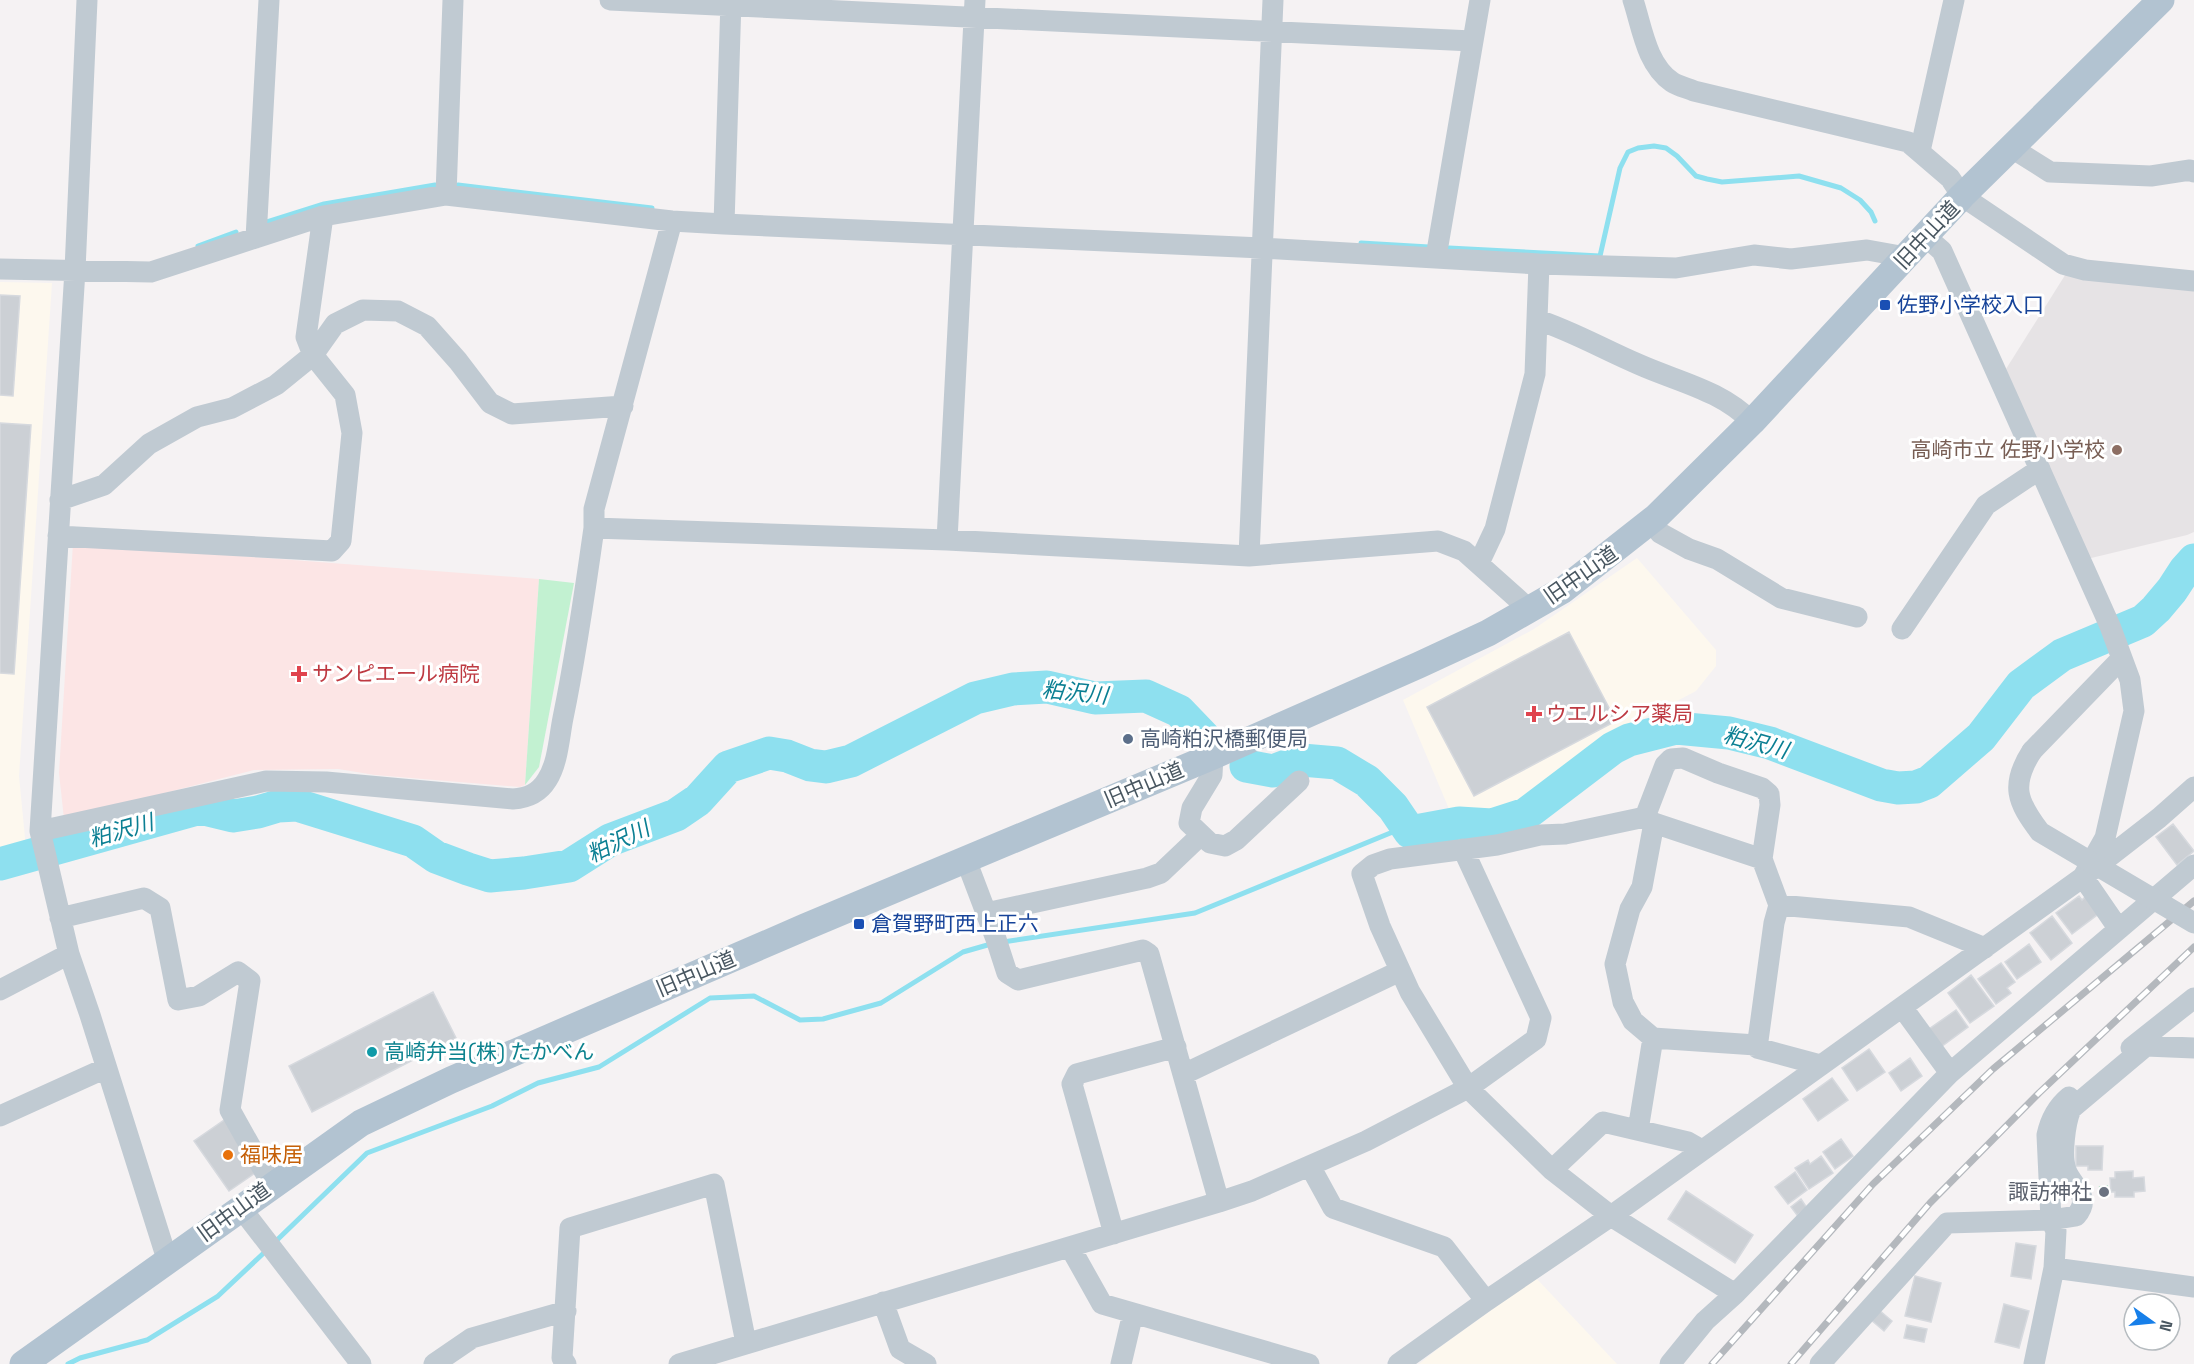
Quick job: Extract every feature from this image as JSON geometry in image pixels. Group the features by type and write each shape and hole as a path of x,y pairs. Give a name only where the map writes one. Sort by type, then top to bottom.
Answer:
{"main road":[{"name":"旧中山道","path":"23,1364 167,1259 361,1123 451,1080 805,927 1213,756 1488,633 1572,584 1651,521 1752,422 1962,196 2160,0"}],"street":[{"path":"87,0 75,270 42,837 69,954 167,1259"},
{"path":"256,238 269,0"},
{"path":"446,195 453,0"},
{"path":"610,0 974,8 1272,30 1472,41"},
{"path":"1249,556 1273,0"},
{"path":"1436,257 1480,0"},
{"path":"1633,0 1641,30 1657,67 1672,82 1694,91 1908,142 1950,178 1962,196 2063,264 2085,270 2194,281"},
{"path":"1920,151 1954,0"},
{"path":"724,224 730,3"},
{"path":"947,540 974,8"},
{"path":"2012,148 2050,172 2151,176 2190,170 2194,172"},
{"path":"0,268 151,272 323,216 446,195 724,224 1262,248 1539,264 1676,268 1754,255 1791,259 1867,250 1906,257"},
{"path":"58,536 332,551 341,541 352,434 345,395 314,355 306,337 323,216"},
{"path":"42,837 266,781 326,782 513,799 527,798 537,792 547,780 554,764 573,669 594,528 594,509 672,220"},
{"path":"1926,237 1942,251 2110,626 2130,680 2134,711 2105,838 2083,878"},
{"path":"1479,563 1495,529 1535,374 1539,264"},
{"path":"60,500 104,485 149,444 197,417 232,408 276,385 314,355 335,324 363,310 398,311 427,326 458,361 490,403 512,414 623,406"},
{"path":"1538,320 1724,399 1752,422"},
{"path":"1902,628 1986,505 2040,469"},
{"path":"1651,521 1660,533 1689,549 1717,559 1781,598 1857,617"},
{"path":"594,528 947,540 1249,556 1438,541 1464,551 1530,610"},
{"path":"2121,659 2032,752 2020,772 2017,783 2018,795 2026,813 2040,832 2194,923"},
{"path":"1213,756 1212,775 1192,808 1189,823 1210,843 1225,846 1236,840 1299,781"},
{"path":"1756,1045 1774,923 1779,905 1762,859 1770,805 1769,794 1762,788 1683,758 1671,759 1665,765 1650,820 1642,887 1630,909 1615,963 1623,1002 1633,1021 1653,1038 1756,1045 1756,1047 1820,1065"},
{"path":"1398,1364 1611,1216 2083,878 2194,787"},
{"path":"1736,1294 1611,1216 1552,1170 1468,1088 1410,993 1380,926 1362,874 1373,865 1390,859 1650,820 1762,859"},
{"path":"986,913 1161,873 1201,835"},
{"path":"693,1362 746,1343 1252,1191 1366,1141 1468,1088 1536,1039 1541,1018 1462,849"},
{"path":"966,860 1007,973 1018,980 1143,950 1149,954 1219,1202"},
{"path":"1671,1364 1705,1321 1736,1294 1950,1073 2118,927 2194,865"},
{"path":"2083,878 2118,927"},
{"path":"60,918 144,898 160,908 178,1000 199,996 238,972 250,981 230,1110 272,1185"},
{"path":"1779,905 1909,917 1985,948"},
{"path":"0,990 69,954"},
{"path":"1184,1074 1400,971"},
{"path":"2034,1364 2054,1268 2056,1231 2051,1220 2047,1136 2049,1125 2062,1104 2194,998"},
{"path":"1902,1007 1950,1073"},
{"path":"1638,1130 1653,1038"},
{"path":"1820,1364 1947,1223 2051,1220 2076,1216 2083,1203 2079,1190 2066,1171 2064,1160 2067,1118 2071,1109 2146,1046 2194,1048"},
{"path":"1114,1234 1072,1084 1077,1074 1176,1047"},
{"path":"0,1116 106,1068"},
{"path":"1552,1170 1603,1122 1688,1142 1702,1149"},
{"path":"1310,1166 1333,1208 1444,1247 1486,1301"},
{"path":"566,1364 562,1358 570,1228 714,1184 746,1343"},
{"path":"241,1208 361,1364"},
{"path":"1070,1247 1102,1304 1309,1364"},
{"path":"2054,1268 2194,1287"},
{"path":"884,1302 900,1350 922,1363"},
{"path":"434,1364 472,1338 566,1311"},
{"path":"1120,1364 1134,1313"}],"shaded area":[{"name":"高崎市立 佐野小学校","path":"2067,272 2194,285 2194,532 2087,559 2006,369"},
{"path":"0,282 52,283 19,776 26,848 0,855"},
{"name":"サンピエール病院","path":"73,543 539,579 525,785 520,787 375,775 338,769 254,770 64,819 59,773"},
{"path":"1637,558 1716,650 1716,666 1696,691 1620,731 1524,802 1492,815 1452,816 1403,700 1534,629"},
{"path":"1536,1278 1617,1364 1419,1364 1439,1348"}],"green space":[{"path":"539,579 574,583 539,767 525,785"}],"building":[{"path":"0,295 20,296 13,396 0,395"},
{"path":"0,423 31,425 14,674 0,673"},
{"path":"1569,632 1616,721 1474,796 1427,707"},
{"path":"2173,824 2194,851 2177,865 2156,837"},
{"path":"2087,895 2101,912 2072,934 2056,913 2079,896 2082,900"},
{"path":"2052,916 2072,943 2051,960 2030,933"},
{"path":"2029,944 2041,962 2017,979 2005,962"},
{"path":"2001,963 2015,982 2007,988 2011,993 1996,1004 1978,979"},
{"path":"1971,975 1994,1006 1970,1023 1948,993"},
{"name":"高崎弁当(株) たかべん","path":"433,992 456,1038 312,1112 289,1066"},
{"path":"1956,1010 1968,1027 1941,1047 1929,1029"},
{"path":"1869,1049 1885,1072 1857,1091 1842,1068"},
{"path":"1910,1058 1922,1076 1901,1091 1889,1073"},
{"path":"1832,1078 1848,1100 1818,1121 1803,1099"},
{"name":"福味居","path":"227,1118 261,1169 229,1191 194,1141"},
{"path":"1841,1139 1853,1156 1835,1169 1823,1152"},
{"path":"2076,1146 2103,1146 2102,1170 2088,1170 2088,1166 2076,1166"},
{"path":"1821,1156 1833,1173 1809,1189 1795,1168 1808,1160 1810,1164"},
{"path":"2133,1171 2133,1178 2144,1177 2145,1191 2134,1192 2134,1197 2115,1197 2115,1192 2111,1192 2110,1178 2115,1178 2115,1172"},
{"path":"1795,1172 1807,1190 1788,1204 1775,1187"},
{"path":"1686,1191 1753,1235 1735,1263 1668,1219"},
{"path":"1801,1199 1807,1208 1797,1215 1791,1207"},
{"path":"2016,1243 2036,1246 2031,1279 2011,1276"},
{"path":"1915,1276 1941,1283 1931,1322 1905,1316"},
{"path":"2004,1304 2029,1311 2019,1348 1995,1342"},
{"path":"1879,1310 1892,1321 1884,1331 1871,1320"},
{"path":"1907,1325 1927,1329 1924,1342 1904,1338"}],"waterway":[{"path":"1449,248 1600,256 1620,168 1628,152 1654,146 1666,148 1696,176 1707,179 1722,182 1799,176 1841,188 1860,200 1871,212 1875,221"},
{"path":"267,222 324,204 435,185"},
{"path":"458,185 652,208"},
{"path":"198,246 236,232"},
{"path":"1361,243 1429,247"},
{"name":"粕沢川","path":"1246,766 1273,771 1302,760 1337,763 1367,781 1393,807 1410,832 1459,823 1492,825 1526,814 1613,748 1629,740 1676,728 1729,733 1770,743 1881,785 1898,788 1916,787 1929,782 1981,737 2021,685 2062,655 2143,621 2172,590 2194,560"},
{"name":"粕沢川","path":"0,864 200,808 233,816 278,806 297,805 413,841 436,857 490,876 569,866 610,840 676,815 698,800 728,767 769,753 787,756 810,765 826,767 851,761 975,698 1013,689 1047,687 1095,698 1146,696 1179,711 1204,737"},
{"path":"1003,942 1195,913 1405,827"},
{"path":"275,1242 367,1153 492,1106 538,1083 599,1067 710,998 754,996 800,1020 823,1019 881,1003 963,952 991,944"},
{"path":"68,1364 80,1358 147,1340 218,1296 268,1249"}],"railway":[{"path":"1712,1364 1873,1184 1993,1069 2194,901"},
{"path":"1791,1364 1930,1203 2039,1093 2194,947"}],"place":[{"name":"佐野小学校入口","path":"1885,305"},
{"name":"高崎市立 佐野小学校","path":"2117,450"},
{"name":"サンピエール病院","path":"299,674"},
{"name":"ウエルシア薬局","path":"1534,714"},
{"name":"高崎粕沢橋郵便局","path":"1128,739"},
{"name":"倉賀野町西上正六","path":"859,924"},
{"name":"高崎弁当(株) たかべん","path":"372,1052"},
{"name":"福味居","path":"228,1155"},
{"name":"諏訪神社","path":"2104,1192"}]}
